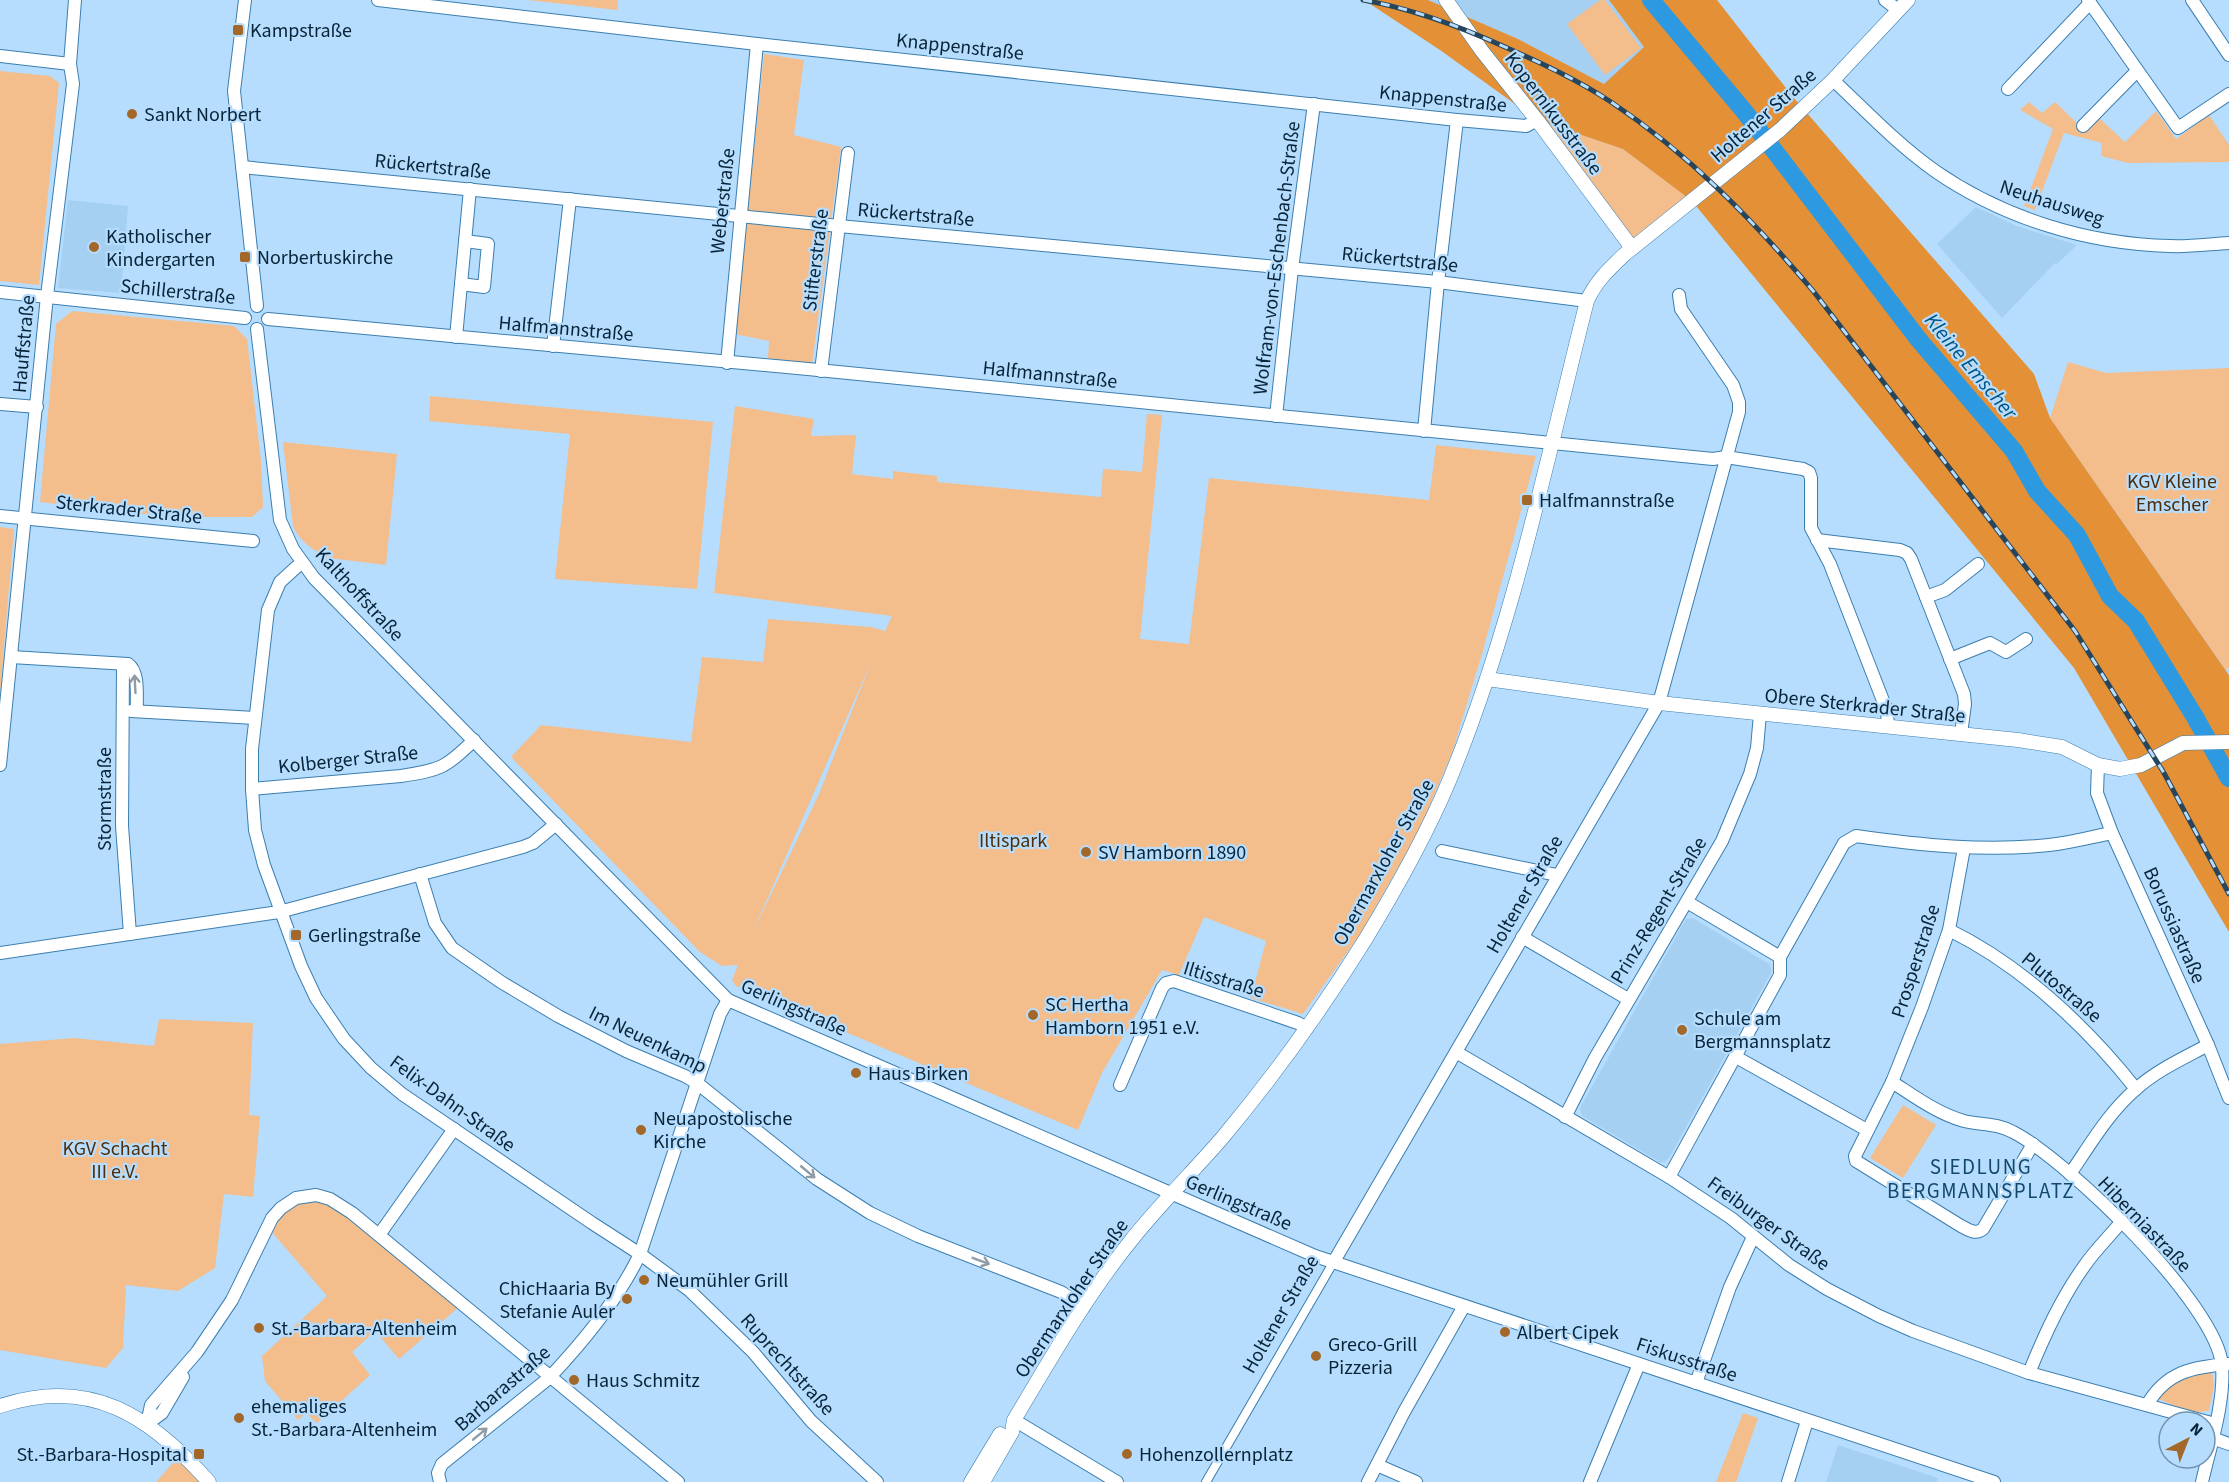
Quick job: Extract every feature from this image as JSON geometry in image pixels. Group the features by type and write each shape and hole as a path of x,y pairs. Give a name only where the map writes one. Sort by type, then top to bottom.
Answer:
{"street":[{"name":"Hauffstraße","path":"0,765 47,296 74,84 70,64 75,0"},
{"path":"245,0 235,75 257,306"},
{"name":"Knappenstraße","path":"378,0 757,44 1457,120 1526,126 1537,120"},
{"name":"Kopernikusstraße","path":"1446,0 1482,51 1537,120 1632,248"},
{"path":"1885,0 1898,10"},
{"name":"Holtener Straße","path":"1632,248 1780,129 1833,80 1908,0"},
{"path":"2192,0 2229,55"},
{"path":"2008,88 2089,1 2178,128 2229,94"},
{"name":"Weberstraße","path":"727,363 739,215 757,44"},
{"path":"0,56 70,64"},
{"path":"2083,126 2137,71"},
{"name":"Neuhausweg","path":"1833,80 1933,170 1974,195 2015,214 2074,233 2124,243 2171,246 2229,243"},
{"name":"Wolfram-von-Eschenbach-Straße","path":"1276,416 1292,269 1314,104"},
{"path":"1424,431 1438,282 1457,120"},
{"name":"Stifterstraße","path":"821,371 848,153"},
{"name":"Rückertstraße","path":"242,167 1438,282 1587,301"},
{"path":"456,337 470,189"},
{"path":"554,346 570,199"},
{"path":"461,285 484,287 488,244 465,241"},
{"name":"Obermarxloher Straße","path":"971,1482 1005,1427 1014,1420 1084,1307 1129,1242 1241,1115 1307,1028 1365,939 1421,840 1449,782 1487,679 1512,601 1587,301 1603,273 1632,248"},
{"name":"Schillerstraße","path":"0,292 245,318"},
{"name":"Holtener Straße","path":"1206,1482 1659,703 1739,412 1737,393 1681,309 1679,295"},
{"path":"257,306 264,309 268,319 264,326 257,329 250,327 245,318 247,310 257,306"},
{"name":"Halfmannstraße","path":"268,319 821,371 1550,445 1713,459 1726,457 1803,469 1809,472 1811,478 1811,528 1830,564 1887,711 1888,727"},
{"name":"Kalthoffstraße","path":"257,329 277,501 284,531 293,549 314,578 556,824"},
{"path":"0,404 37,407"},
{"name":"Sterkrader Straße","path":"0,516 253,541"},
{"path":"1817,540 1900,550 1907,554 1964,693 1965,704 1961,734"},
{"name":"Felix-Dahn-Straße","path":"302,562 280,582 268,610 252,749 252,789 255,830 279,912 316,998 345,1040 371,1068 402,1094 592,1224 640,1254"},
{"path":"1926,597 1945,590 1978,564"},
{"path":"1950,659 1990,643 2006,652 2026,639"},
{"path":"11,657 123,664 132,667 135,673 137,711"},
{"name":"Stormstraße","path":"123,664 122,826 130,934"},
{"name":"Obere Sterkrader Straße","path":"1487,679 1659,703 1961,734 2062,747 2098,765 2120,769 2141,765 2183,743 2229,742"},
{"path":"124,710 255,718"},
{"name":"Prinz-Regent-Straße","path":"1565,1117 1628,999 1722,841 1737,808 1757,748 1760,714"},
{"name":"Kolberger Straße","path":"252,789 424,772 452,762 474,740"},
{"name":"Borussiastraße","path":"2098,765 2097,793 2112,833 2208,1045 2229,1098"},
{"path":"0,953 279,912 523,847 533,843 556,824"},
{"name":"Gerlingstraße","path":"556,824 728,1000 1333,1263"},
{"path":"1669,1176 1780,975 1780,957 1844,843 1850,838 1856,836 1926,846 1964,848 2050,845 2112,833"},
{"name":"Prosperstraße","path":"1964,848 1949,930 1892,1082 1855,1156 1856,1161 1971,1232 1978,1232 1983,1229 2033,1144"},
{"path":"1442,850 1557,875"},
{"name":"Im Neuenkamp","path":"420,874 435,923 452,948 501,982 558,1016 626,1051 697,1083 817,1179 870,1213 918,1236 1061,1292 1084,1307"},
{"path":"1687,902 1780,957"},
{"name":"Plutostraße","path":"1949,930 2013,970 2062,1010 2109,1055 2136,1089"},
{"path":"1522,937 1628,999"},
{"name":"Iltisstraße","path":"1120,1085 1161,988 1166,983 1174,981 1307,1028"},
{"name":"Barbarastraße","path":"439,1478 442,1464 549,1377 596,1325 632,1271 640,1254 720,1014 728,1000"},
{"path":"2070,1174 2089,1143 2136,1089 2171,1065 2208,1045"},
{"name":"Freiburger Straße","path":"1456,1052 1669,1176 1708,1201 1789,1265 1827,1289 1880,1316 1913,1331 2029,1373 2165,1410"},
{"path":"1736,1057 1867,1130"},
{"name":"Hiberniastraße","path":"1892,1082 1952,1117 1992,1124 2011,1131 2033,1144 2070,1174 2122,1221 2166,1269 2201,1318 2226,1365"},
{"path":"379,1235 454,1128"},
{"path":"147,1424 151,1405 197,1352 232,1300 272,1218 289,1202 306,1195 316,1195 330,1199 352,1213 678,1482"},
{"path":"2029,1373 2041,1343 2068,1291 2085,1264 2122,1221"},
{"path":"1696,1383 1730,1287 1753,1237"},
{"name":"Ruprechtstraße","path":"640,1254 678,1281 721,1319 753,1352 811,1421 877,1482"},
{"name":"Fiskusstraße","path":"1333,1263 1994,1482"},
{"path":"1368,1482 1404,1412 1464,1306"},
{"path":"1590,1482 1639,1364"},
{"path":"2147,1405 2153,1395 2170,1378 2199,1367 2226,1365 2217,1413"},
{"path":"0,1406 20,1400 54,1395 82,1398 114,1407 147,1424 173,1445 210,1482"},
{"path":"1014,1420 1117,1482"},
{"name":"Obermarxloher Straße","path":"983,1482 1012,1432 1014,1420"},
{"path":"1788,1482 1807,1421"},
{"path":"1377,1466 1416,1482"}],"shaded area":[{"path":"1364,0 1428,0 1518,39 1604,84 1644,47 1609,0 1717,0 1793,97 2034,374 2050,418 2229,675 2229,932 2074,668 1692,201 1623,149 1537,120 1440,50"},
{"path":"1428,0 1609,0 1645,47 1604,84 1518,39"},
{"name":"Katholischer Kindergarten","path":"68,200 128,206 121,293 58,288"},
{"path":"1976,207 2017,226 2077,245 2057,264 2055,263 2002,318 1937,244"},
{"name":"Schule am Bergmannsplatz","path":"1693,918 1769,964 1772,971 1669,1158 1660,1162 1582,1116 1580,1108 1686,919"},
{"path":"1838,1445 1938,1478 1937,1482 1826,1482"}],"green space":[{"path":"528,0 618,0 617,10"},
{"path":"1600,0 1605,0 1641,48 1605,75 1567,24"},
{"path":"764,54 804,60 794,135 841,147 812,364 768,358 769,341 735,334"},
{"path":"0,71 50,76 59,83 39,285 0,281"},
{"path":"2029,102 2042,113 2055,102 2084,130 2098,117 2125,142 2156,111 2176,139 2209,115 2229,145 2229,162 2128,163 2101,156 2102,143 2064,133 2035,210 2024,206 2053,129 2020,110"},
{"path":"1537,120 1623,149 1692,201 1632,248"},
{"path":"72,311 234,326 247,339 261,461 263,507 252,517 171,517 40,502 56,324"},
{"name":"KGV Kleine Emscher","path":"2068,362 2106,373 2229,368 2229,668 2226,670 2050,418"},
{"path":"430,396 713,422 697,589 555,579 570,434 429,421"},
{"name":"Iltispark","path":"735,406 814,419 811,436 856,435 852,474 893,479 893,471 937,476 937,482 1101,497 1103,469 1142,472 1147,414 1162,415 1140,639 1189,644 1209,478 1429,500 1436,445 1536,456 1482,654 1452,753 1418,833 1359,936 1303,1014 1251,998 1266,941 1204,917 1179,975 1162,970 1102,1073 1078,1130 736,986 732,980 738,965 722,966 700,952 511,757 541,725 691,742 702,657 763,662 768,619 871,627 885,631 892,616 714,593","holes":["872,660 819,794 752,934"]},
{"path":"283,442 397,454 386,565 329,558 303,541 293,526"},
{"path":"0,527 14,529 0,694"},
{"name":"KGV Schacht III e.V.","path":"159,1019 253,1023 249,1115 260,1116 253,1197 224,1194 215,1268 178,1291 126,1285 123,1348 106,1368 0,1350 0,1044 74,1038 154,1046"},
{"path":"1903,1105 1936,1125 1903,1178 1870,1158"},
{"path":"307,1200 324,1201 349,1217 460,1306 399,1359 375,1331 352,1352 370,1375 317,1423 306,1413 298,1420 265,1381 262,1356 327,1296 270,1230 286,1211"},
{"path":"2208,1371 2212,1373 2214,1386 2209,1410 2186,1410 2156,1398 2180,1381"},
{"path":"1743,1413 1758,1418 1736,1482 1716,1482"},
{"path":"181,1454 208,1482 156,1482"}],"waterway":[{"name":"Kleine Emscher","path":"1651,0 1744,111 1919,340 2014,451 2037,491 2077,535 2110,596 2136,621 2195,717 2229,778"}],"railway":[{"path":"1363,0 1400,8 1453,25 1532,59 1586,86 1640,122 1693,166 1744,214 1814,292 2075,631 2164,773 2229,894"}],"place":[{"name":"Kampstraße","path":"238,30"},
{"name":"Sankt Norbert","path":"132,114"},
{"name":"Katholischer Kindergarten","path":"94,247"},
{"name":"Norbertuskirche","path":"245,257"},
{"name":"Halfmannstraße","path":"1527,500"},
{"name":"SV Hamborn 1890","path":"1086,852"},
{"name":"Gerlingstraße","path":"296,935"},
{"name":"SC Hertha Hamborn 1951 e.V.","path":"1033,1015"},
{"name":"Schule am Bergmannsplatz","path":"1682,1030"},
{"name":"Haus Birken","path":"856,1073"},
{"name":"Neuapostolische Kirche","path":"641,1130"},
{"name":"Neumühler Grill","path":"644,1280"},
{"name":"ChicHaaria By Stefanie Auler","path":"627,1299"},
{"name":"St.-Barbara-Altenheim","path":"259,1328"},
{"name":"Albert Cipek","path":"1505,1332"},
{"name":"Greco-Grill Pizzeria","path":"1316,1356"},
{"name":"Haus Schmitz","path":"574,1380"},
{"name":"ehemaliges St.-Barbara-Altenheim","path":"239,1418"},
{"name":"St.-Barbara-Hospital","path":"199,1454"},
{"name":"Hohenzollernplatz","path":"1127,1454"}],"district":[{"name":"SIEDLUNG BERGMANNSPLATZ","path":"1981,1179"}]}
